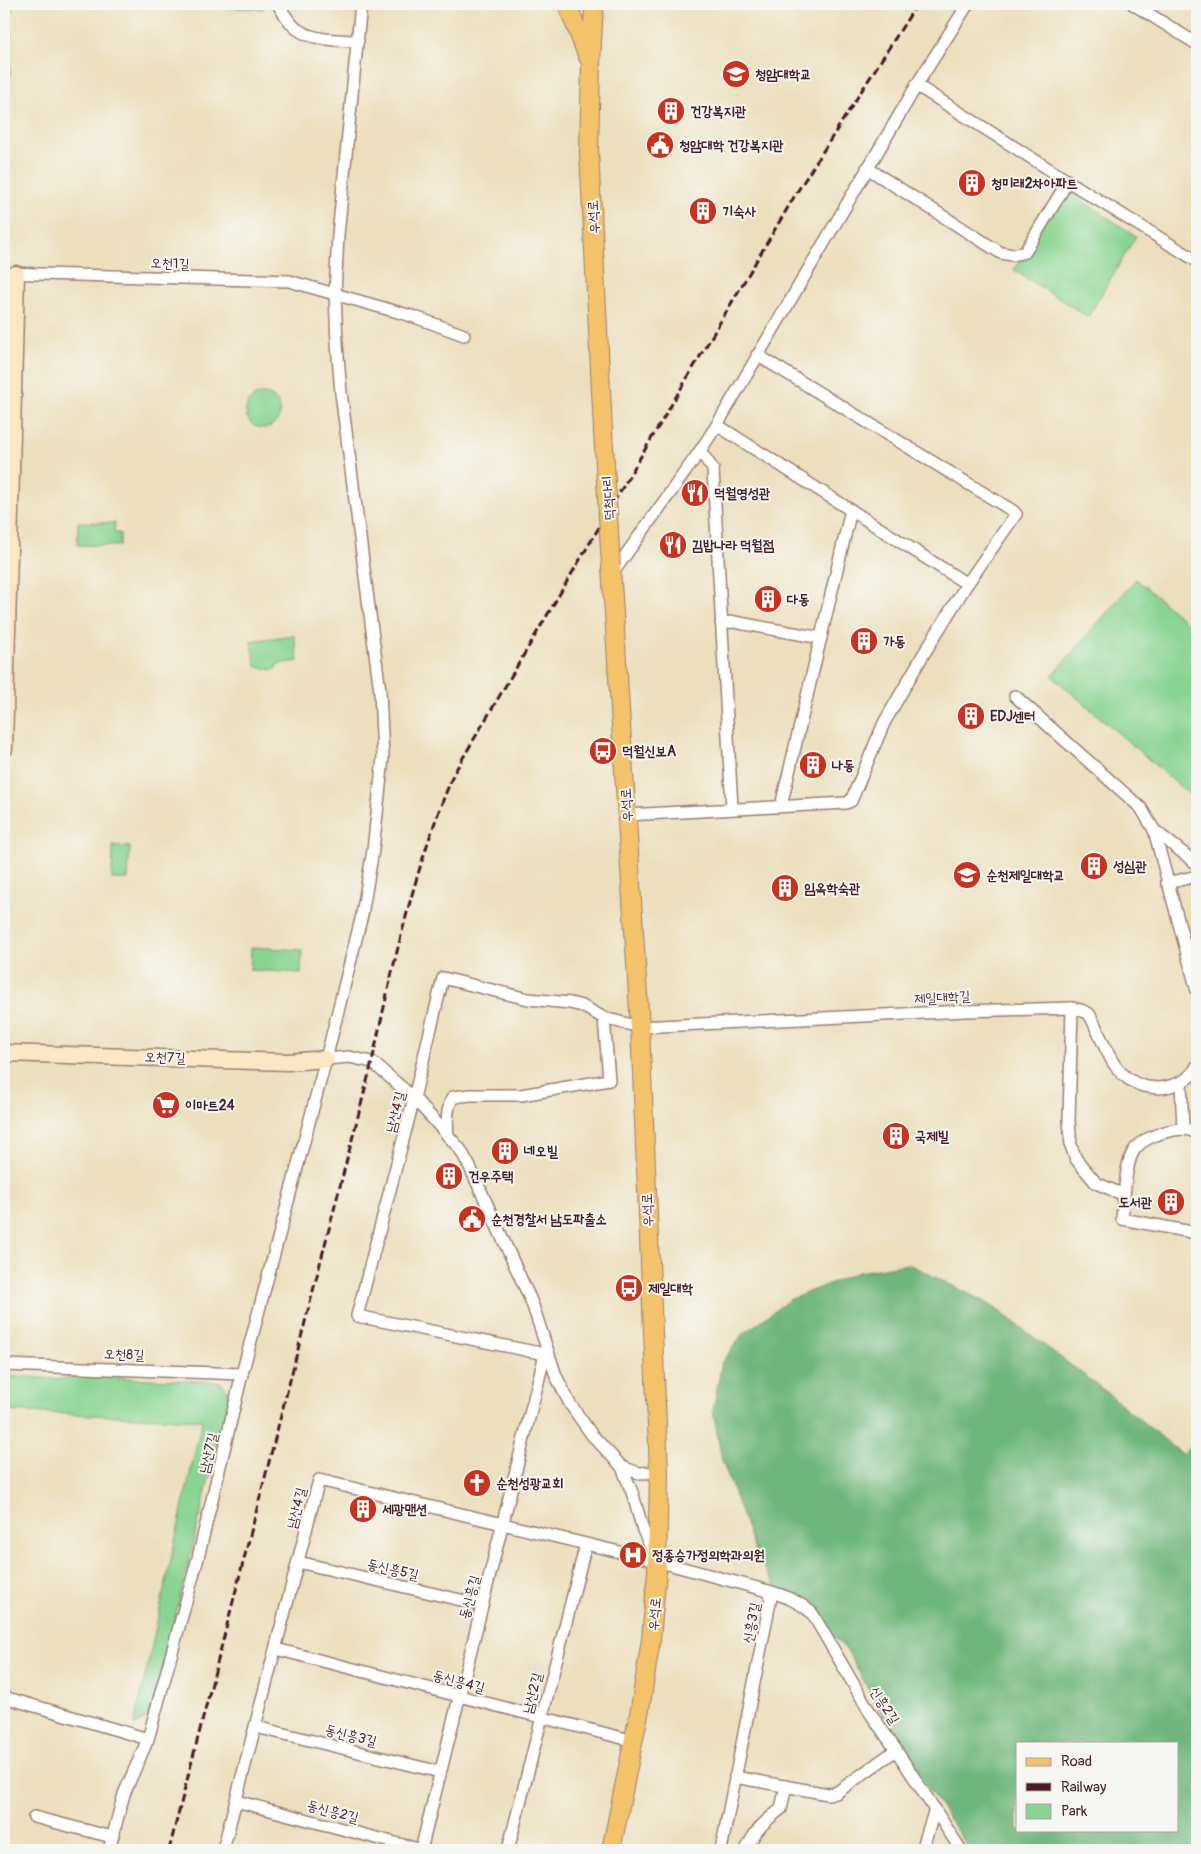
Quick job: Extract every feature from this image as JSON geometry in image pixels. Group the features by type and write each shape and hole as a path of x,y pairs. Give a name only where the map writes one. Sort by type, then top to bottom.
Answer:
{"main road":[{"path":"567,4 591,63"},
{"name":"우석로","path":"594,4 590,151 603,431"},
{"name":"덕척다리","path":"603,431 612,570"},
{"name":"우석로","path":"611,1850 634,1741 651,1639 657,1561 659,1472 640,1027 612,570"}],"street":[{"path":"278,4 295,28 305,34 323,38 358,41"},
{"name":"남산7길","path":"108,1850 124,1794 148,1739 198,1558 242,1374 326,1059 362,915 373,850 383,758 380,692 341,393 335,294 338,235 361,4"},
{"path":"612,570 717,425 916,85 968,4"},
{"path":"1133,4 1197,44"},
{"path":"916,85 1068,182 1197,261"},
{"path":"867,168 1001,253 1013,255 1025,252 1068,182"},
{"path":"4,749 10,273"},
{"name":"오천1길","path":"10,273 288,281 415,317 464,335"},
{"path":"627,815 846,803 851,801 884,724 923,656 967,584 1016,514 1014,511 757,355"},
{"path":"717,425 967,584"},
{"path":"700,451 713,469 732,808"},
{"path":"781,806 851,510"},
{"path":"721,624 734,622 821,638"},
{"path":"1015,696 1141,808 1154,830 1197,991"},
{"path":"1154,830 1197,864"},
{"path":"1168,883 1197,876"},
{"name":"남산4길","path":"547,1354 357,1316 443,978 528,999 570,1003 582,1006 604,1018"},
{"path":"1124,1195 1096,1183 1076,1160 1071,1146 1069,1120 1072,1008 1089,1014 1109,1057 1123,1076 1136,1084 1150,1088 1165,1088 1189,1078 1197,1066"},
{"name":"제일대학길","path":"604,1018 640,1027 965,1011 1072,1008"},
{"path":"448,1136 447,1118 449,1104 453,1097 521,1095 609,1080 604,1018"},
{"name":"오천7길","path":"4,1053 288,1062 326,1059"},
{"path":"326,1059 349,1057 372,1062 414,1098 460,1149 470,1166 532,1303 547,1354 556,1376 570,1404 592,1435 622,1467 633,1495 643,1530 657,1561"},
{"path":"1180,1083 1183,1129"},
{"path":"1197,1133 1183,1129 1160,1135 1140,1144 1133,1151 1127,1172 1122,1219 1197,1233"},
{"name":"동신흥길","path":"421,1850 547,1354"},
{"name":"오천8길","path":"4,1365 242,1374"},
{"path":"622,1467 639,1472 659,1472"},
{"name":"남산4길","path":"224,1850 319,1480 657,1561"},
{"name":"남산2길","path":"508,1850 586,1544"},
{"name":"신흥3길","path":"657,1561 772,1592 721,1850"},
{"name":"동신흥5길","path":"298,1562 482,1605"},
{"name":"신흥2길","path":"772,1592 797,1602 812,1613 871,1714 961,1850"},
{"name":"동신흥4길","path":"276,1649 634,1741"},
{"path":"4,1697 148,1739"},
{"name":"동신흥3길","path":"256,1727 440,1772"},
{"path":"736,1777 828,1794 836,1793 896,1750"},
{"path":"746,1850 753,1835 762,1823 781,1809 786,1786"},
{"name":"동신흥2길","path":"236,1801 421,1850"},
{"path":"922,1850 934,1809"},
{"path":"34,1817 112,1837"}],"green space":[{"path":"4,4 12,4 4,251"},
{"path":"127,4 263,4 264,9"},
{"path":"778,4 814,4 809,12"},
{"path":"1070,193 1136,236 1088,317 1014,270 1060,195"},
{"path":"4,289 10,299 4,498"},
{"path":"263,394 275,399 280,411 275,423 263,428 251,423 246,411 251,399"},
{"path":"78,522 115,523 114,533 120,533 120,546 77,545"},
{"path":"1136,579 1197,631 1197,801 1052,676"},
{"path":"294,635 298,661 277,664 276,669 256,666 251,641"},
{"path":"113,846 130,847 128,879 112,879"},
{"path":"251,947 302,950 301,973 250,970"},
{"path":"909,1264 991,1305 1105,1391 1183,1455 1197,1438 1197,1850 970,1850 900,1747 848,1652 812,1613 781,1595 757,1557 722,1460 713,1411 722,1362 742,1335 789,1300 858,1272"},
{"path":"7,1376 60,1379 79,1376 220,1382 230,1393 151,1716 134,1726 202,1420 4,1411 4,1379"}],"railway":[{"path":"169,1850 372,1062 406,916 428,843 454,773 797,192 917,4"}],"place":[{"name":"청암대학교","path":"736,74"},
{"name":"건강복지관","path":"671,111"},
{"name":"청암대학 건강복지관","path":"660,145"},
{"name":"청미래2차아파트","path":"972,183"},
{"name":"기숙사","path":"703,211"},
{"name":"덕월영성관","path":"695,493"},
{"name":"김밥나라 덕월점","path":"673,545"},
{"name":"다동","path":"768,599"},
{"name":"가동","path":"864,641"},
{"name":"EDJ센터","path":"971,716"},
{"name":"덕월신보A","path":"603,751"},
{"name":"나동","path":"813,765"},
{"name":"성심관","path":"1094,866"},
{"name":"순천제일대학교","path":"967,875"},
{"name":"임옥학숙관","path":"785,888"},
{"name":"이마트24","path":"166,1105"},
{"name":"국제빌","path":"896,1136"},
{"name":"네오빌","path":"505,1151"},
{"name":"건우주택","path":"449,1176"},
{"name":"도서관","path":"1171,1202"},
{"name":"순천경찰서 남도파출소","path":"472,1219"},
{"name":"제일대학","path":"629,1288"},
{"name":"순천성광교회","path":"477,1483"},
{"name":"세광맨션","path":"363,1509"},
{"name":"정종승가정의학과의원","path":"633,1555"}]}
